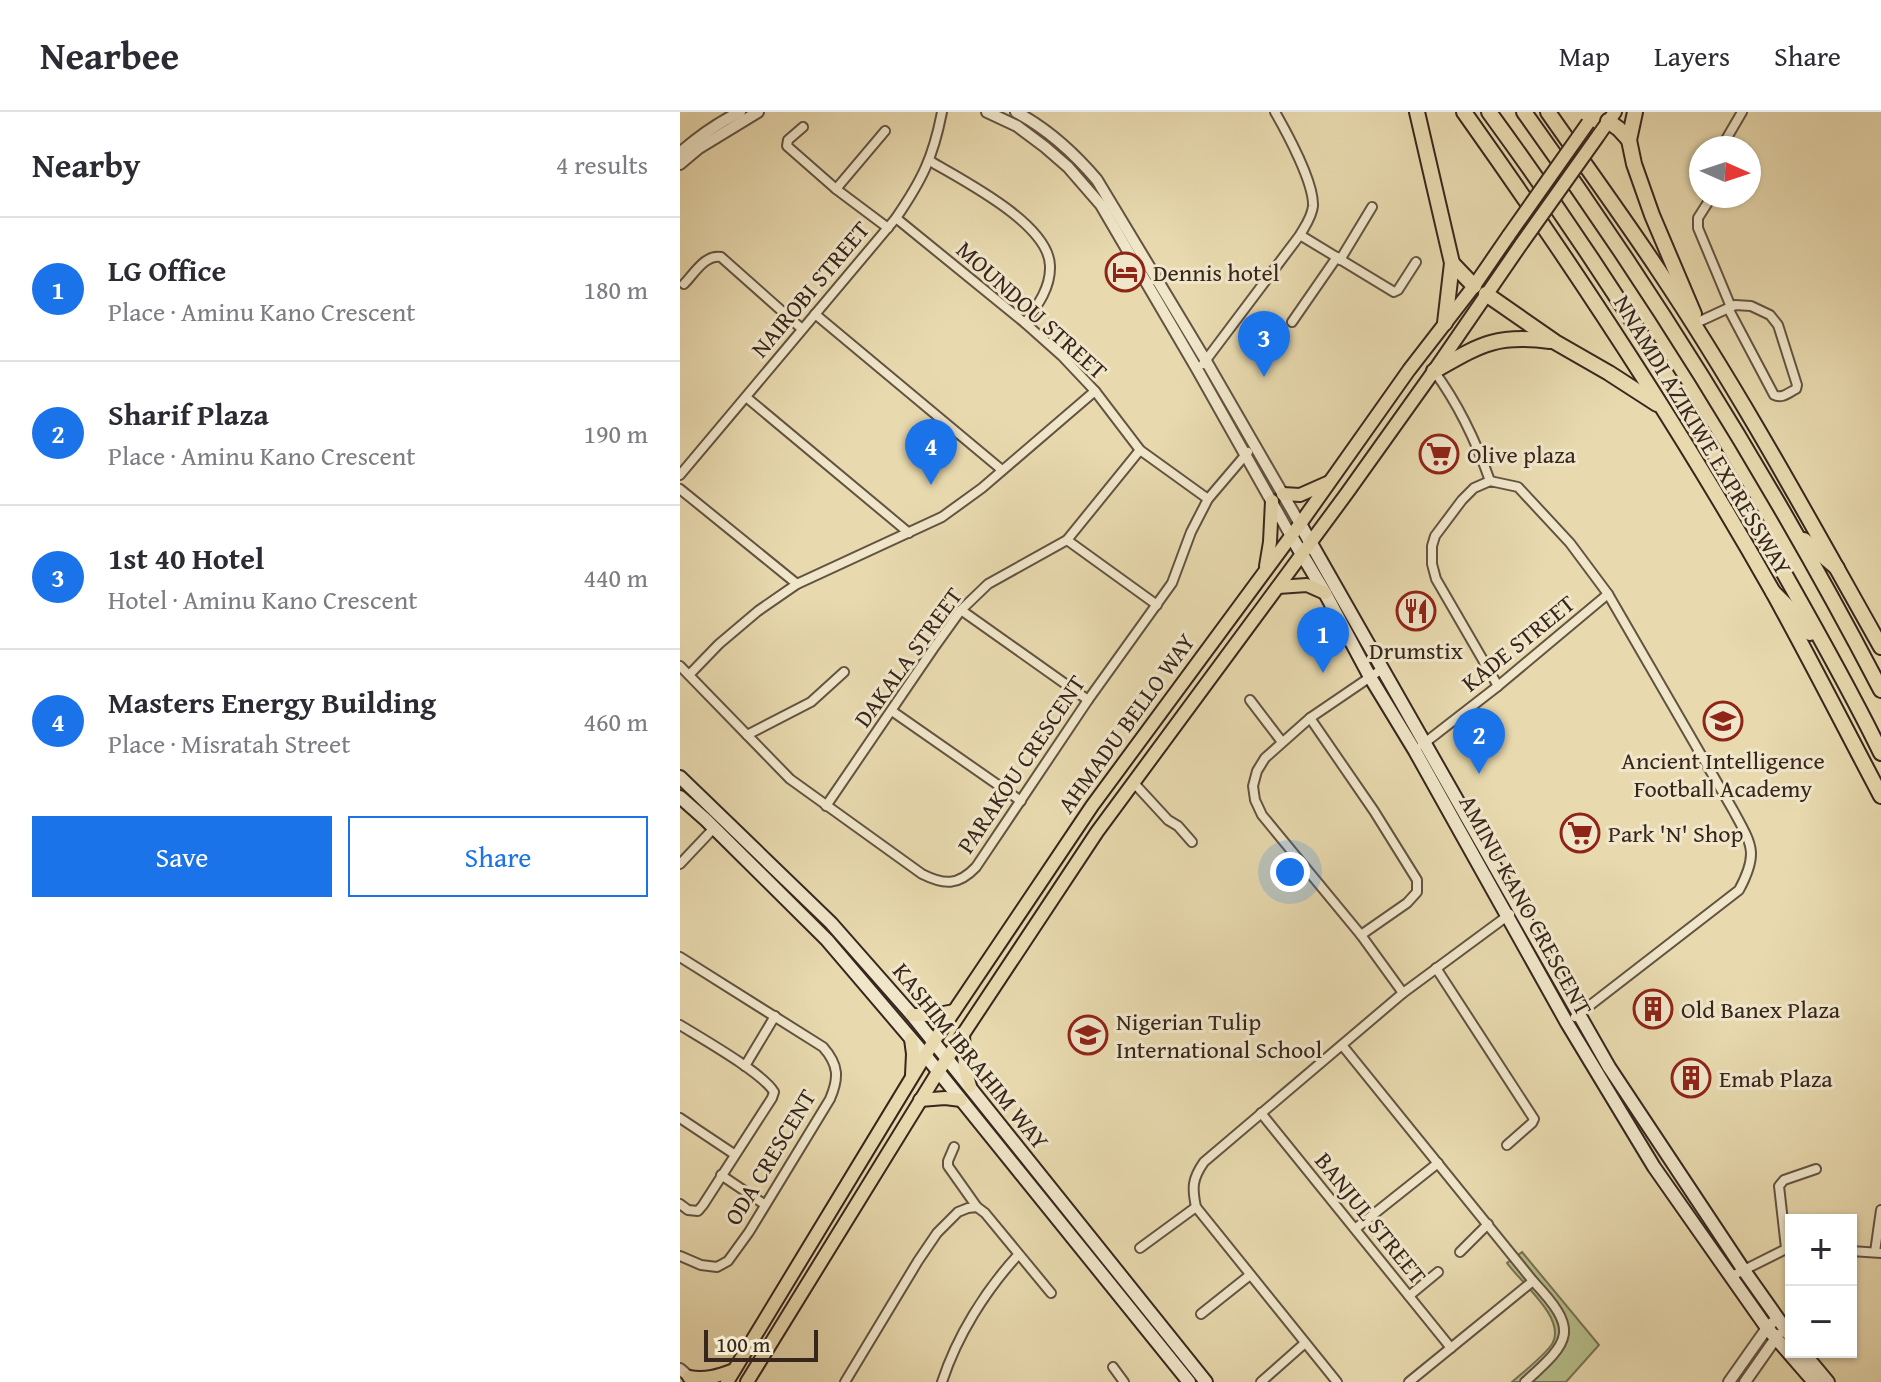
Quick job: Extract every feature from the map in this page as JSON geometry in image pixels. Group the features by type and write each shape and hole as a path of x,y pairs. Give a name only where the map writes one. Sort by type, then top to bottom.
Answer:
{"highway":[{"path":"1417,112 1452,263 1445,323"},
{"name":"NNAMDI AZIKIWE EXPRESSWAY","path":"1464,112 1596,303 1663,408 1773,592 1881,796"},
{"name":"NNAMDI AZIKIWE EXPRESSWAY","path":"1489,112 1668,377 1739,493 1881,753"},
{"name":"NNAMDI AZIKIWE EXPRESSWAY","path":"1524,112 1579,187 1726,414 1881,690"},
{"name":"NNAMDI AZIKIWE EXPRESSWAY","path":"1548,112 1697,328 1881,647"},
{"path":"1635,112 1629,140 1639,182 1697,328"},
{"path":"1612,116 1629,140"},
{"path":"1452,263 1480,290 1555,342 1663,408"},
{"path":"1434,371 1462,354 1503,339 1528,338 1555,342"},
{"path":"1794,532 1837,568"},
{"path":"1773,592 1830,655"}],"main road":[{"name":"AHMADU BELLO WAY","path":"727,1382 925,1055 1092,806 1300,524 1409,370 1445,323 1522,243 1612,116"},
{"name":"AHMADU BELLO WAY","path":"747,1382 920,1100 1097,832 1303,554 1314,548 1320,530 1434,371 1509,235 1591,117"},
{"path":"1265,570 1277,498 1300,495 1330,482"},
{"name":"AMINU KANO CRESCENT","path":"1300,524 1382,669 1507,916 1567,1023 1654,1167 1730,1277 1779,1330"},
{"name":"AMINU KANO CRESCENT","path":"1291,536 1370,677 1420,747 1519,909 1617,1080 1814,1382"},
{"path":"1278,587 1307,585 1325,593"},
{"name":"KASHIM IBRAHIM WAY","path":"680,777 831,923 912,1015 1206,1382"},
{"name":"KASHIM IBRAHIM WAY","path":"680,797 827,940 925,1055 1189,1382"},
{"path":"912,1015 954,1011"},
{"path":"963,1035 965,1069 970,1086"},
{"path":"911,1039 912,1078"},
{"path":"920,1100 961,1100"},
{"path":"1808,1358 1828,1382"},
{"path":"688,1376 701,1379 734,1370"}],"street":[{"path":"680,153 721,122 740,112"},
{"path":"680,164 699,148 758,112"},
{"name":"NAIROBI STREET","path":"680,475 896,218 918,186 930,161 942,112"},
{"name":"AMINU KANO CRESCENT","path":"987,112 1017,126 1045,147 1092,193 1197,369 1244,455 1277,498 1291,536"},
{"path":"1197,369 1300,235 1313,207 1304,172 1275,112"},
{"path":"1728,136 1742,112"},
{"path":"1017,126 1021,113 1080,160 1097,180 1206,361 1254,446 1277,498 1300,524"},
{"path":"803,127 788,140 787,146 836,189 888,228"},
{"path":"836,189 885,131"},
{"path":"930,161 1000,204 1034,232 1043,245 1050,257 1047,285 1025,323"},
{"path":"1292,322 1372,207"},
{"path":"1697,328 1729,307 1744,304 1770,315 1775,319 1796,389 1783,396 1774,395 1729,307 1698,228 1698,218 1704,208"},
{"name":"MOUNDOU STREET","path":"896,218 1062,356 1095,391 1140,450 1208,499"},
{"path":"1300,235 1395,292 1416,262"},
{"path":"684,284 709,258 715,255 721,257 802,329"},
{"path":"815,314 1002,470"},
{"path":"1434,371 1452,394 1490,481"},
{"path":"689,675 758,611 797,584 942,517 1095,391"},
{"path":"746,397 909,533"},
{"name":"PARAKOU CRESCENT","path":"680,666 790,779 826,806 922,874 936,881 951,882 965,878 976,867 1088,700 1172,583 1191,532 1208,499 1254,446"},
{"name":"DAKALA STREET","path":"826,806 961,610 988,584 1067,540 1140,450"},
{"path":"1498,686 1436,579 1432,564 1435,536 1474,488 1490,481 1518,487 1570,543 1608,594 1733,810 1752,849 1748,872 1739,890 1567,1023"},
{"path":"680,489 797,584"},
{"path":"1067,540 1157,605"},
{"name":"KADE STREET","path":"1420,747 1608,594"},
{"path":"961,610 1088,700"},
{"path":"1382,669 1310,718 1282,742 1265,758 1253,786 1262,815 1361,935 1403,993"},
{"path":"747,735 811,702 844,672"},
{"path":"1250,700 1282,742"},
{"path":"892,711 1021,801"},
{"path":"1310,718 1417,880 1417,892 1407,903 1361,935"},
{"path":"1133,782 1192,842"},
{"path":"680,864 714,828"},
{"path":"1337,1382 1196,1207 1193,1191 1195,1175 1204,1162 1403,993 1519,909"},
{"name":"ODA CRESCENT","path":"680,957 823,1047 832,1057 836,1071 836,1083 830,1099 728,1261 717,1267 701,1265 680,1256"},
{"path":"1436,968 1534,1119 1507,1145"},
{"path":"745,1066 775,1016"},
{"path":"680,1025 745,1066 771,1086 774,1092 698,1211 688,1210 680,1204"},
{"path":"1342,1045 1560,1315 1564,1329 1559,1350 1525,1382"},
{"name":"BANJUL STREET","path":"1261,1113 1451,1348"},
{"path":"680,1118 734,1154"},
{"path":"954,1147 948,1166 977,1207 1051,1293"},
{"path":"1355,1229 1438,1163"},
{"path":"1785,1227 1779,1186 1784,1180 1816,1169"},
{"path":"721,1175 764,1204"},
{"path":"845,1382 937,1233 958,1212 977,1207"},
{"path":"1140,1248 1196,1207"},
{"path":"1857,1251 1878,1252 1881,1210"},
{"path":"1460,1252 1488,1224"},
{"path":"1730,1277 1785,1249"},
{"path":"942,1382 959,1339 991,1289 1018,1255"},
{"path":"1409,1296 1438,1272"},
{"path":"1201,1314 1250,1275"},
{"path":"1409,1382 1533,1281"},
{"path":"1729,1382 1779,1330"},
{"path":"1745,1382 1779,1330"},
{"path":"1261,1382 1305,1343"},
{"path":"1113,1367 1124,1382"}],"green space":[{"path":"1522,1252 1599,1345 1566,1382 1512,1382 1546,1351 1553,1342 1555,1332 1547,1311 1507,1263"}],"place":[{"name":"Dennis hotel","path":"1125,272"},
{"name":"1st 40 Hotel","path":"1264,377"},
{"name":"Olive plaza","path":"1439,454"},
{"name":"Masters Energy Building","path":"931,485"},
{"name":"Drumstix","path":"1416,611"},
{"name":"LG Office","path":"1323,673"},
{"name":"Ancient Intelligence Football Academy","path":"1723,721"},
{"name":"Sharif Plaza","path":"1479,774"},
{"name":"Park 'N' Shop","path":"1580,833"},
{"name":"Old Banex Plaza","path":"1653,1009"},
{"name":"Nigerian Tulip International School","path":"1088,1035"},
{"name":"Emab Plaza","path":"1691,1078"}]}
